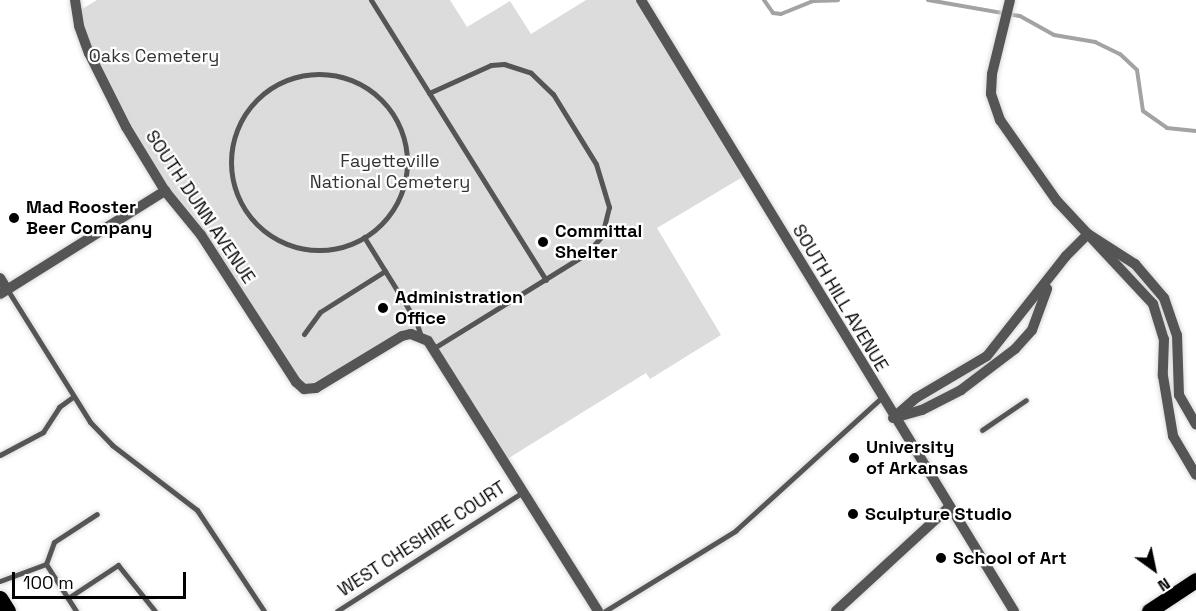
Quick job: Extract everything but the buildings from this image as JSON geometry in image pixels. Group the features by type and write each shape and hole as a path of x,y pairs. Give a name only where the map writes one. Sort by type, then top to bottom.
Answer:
{"main road":[{"path":"1149,611 1196,580"},
{"path":"0,598 8,611"}],"street":[{"name":"SOUTH DUNN AVENUE","path":"75,0 79,26 89,53 126,127 165,191 201,235 304,389 316,388 402,336 421,336"},
{"name":"SOUTH HILL AVENUE","path":"641,0 893,418 1014,611"},
{"path":"1010,0 1001,35 991,94 1000,120 1029,166 1088,234 1098,249 1137,283 1156,310 1166,349 1167,411 1173,436 1196,475"},
{"path":"0,278 4,292 165,191"},
{"path":"893,418 916,398 987,356 1088,234"},
{"path":"1088,234 1135,264 1164,298 1177,335 1179,394 1196,425"},
{"path":"893,418 922,410 961,390 1016,349 1032,330 1048,280"},
{"path":"421,336 434,348 598,611"},
{"path":"836,611 949,507"}],"lane":[{"path":"371,0 546,280"},
{"path":"429,93 477,68 504,64 531,73 554,94 602,176 609,207 602,236 586,254 434,348"},
{"path":"308,75 342,77 372,92 395,118 406,150 404,184 388,215 364,237 330,249 295,247 265,231 242,205 231,172 234,138 250,108 276,85 308,75"},
{"path":"364,237 421,336"},
{"path":"304,334 320,312 385,271"},
{"path":"4,292 73,398 112,445 196,510 264,611"},
{"path":"0,455 43,432 59,406 73,398"},
{"path":"605,611 735,531 881,398"},
{"path":"982,430 1026,400"},
{"name":"WEST CHESHIRE COURT","path":"337,611 523,492"},
{"path":"0,581 46,564 54,542 97,514"},
{"path":"46,564 76,611"},
{"path":"68,598 118,566 155,611"}],"green space":[{"name":"Fayetteville National Cemetery","path":"97,0 450,0 467,27 510,1 531,34 586,0 641,0 746,175 657,228 721,335 650,379 646,373 504,461 434,348 411,334 304,389 126,127 77,12"}],"waterway":[{"path":"764,0 773,13 781,14 814,1 838,0"},
{"path":"928,0 1020,16 1054,35 1095,42 1120,54 1137,70 1143,111 1167,128 1196,131"}],"place":[{"name":"Mad Rooster Beer Company","path":"14,218"},
{"name":"Committal Shelter","path":"543,242"},
{"name":"Administration Office","path":"383,308"},
{"name":"University of Arkansas","path":"854,458"},
{"name":"Sculpture Studio","path":"853,514"},
{"name":"School of Art","path":"941,558"}],"park label":[{"name":"Oaks Cemetery","path":"154,56"}]}
